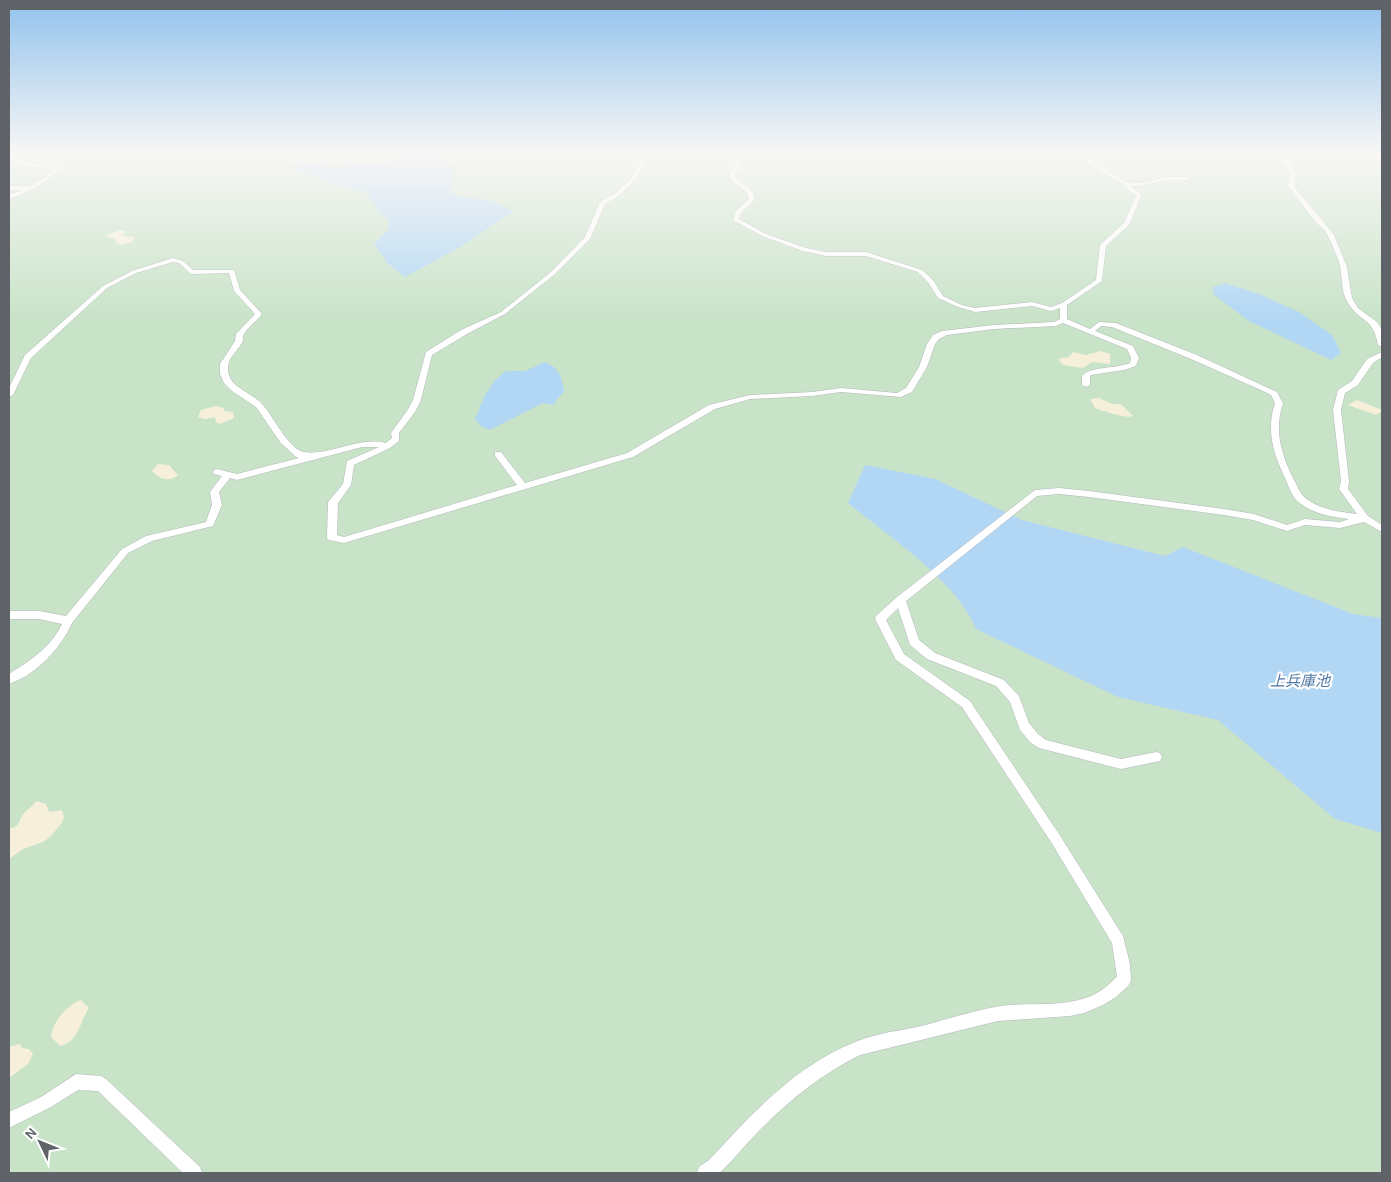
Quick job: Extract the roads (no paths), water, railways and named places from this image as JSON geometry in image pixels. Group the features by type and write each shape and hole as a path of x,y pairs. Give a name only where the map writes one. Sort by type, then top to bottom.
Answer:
{"lane":[{"path":"599,210 588,238 553,273 503,313 464,332 429,354 417,400 411,412 395,433 396,439 387,446 350,463 348,485 333,502 332,538 344,540 630,455 712,407 750,397 812,394 841,390 898,395 909,390 923,367 931,344 936,337 945,333 1012,325 1056,324 1063,320"},
{"path":"740,210 736,220 747,227 805,250 826,254 866,254 920,271 931,281 940,297 975,310 1032,304 1051,309 1064,304 1099,280 1103,245 1127,224 1135,210"},
{"path":"1311,210 1327,229 1343,264 1350,302 1373,321 1381,334 1382,345"},
{"path":"9,396 28,357 57,333 96,295 115,281 134,272 173,260 181,262 191,272 232,271 238,291 259,314 240,334 224,364 224,374 227,381 260,405 283,440 294,451 299,454 314,455"},
{"path":"1063,320 1064,304"},
{"path":"1063,320 1130,348 1135,358 1133,364 1124,368 1089,373 1086,376 1086,385"},
{"path":"1091,331 1100,324 1114,325 1194,356 1274,394 1278,403 1274,415 1274,438 1279,458 1302,501 1325,512 1364,518"},
{"path":"1382,354 1370,361 1355,383 1341,392 1338,400 1339,442 1345,481 1343,489 1364,518 1382,529"},
{"path":"217,472 237,477 314,455 362,444 375,443 387,446"},
{"path":"498,454 523,487"},
{"path":"9,679 35,664 52,648 62,636 68,621 125,551 149,538 210,524 217,505 214,492 228,474"},
{"path":"704,1173 715,1166 773,1103 819,1070 858,1049 1007,1012 1069,1010 1091,1004 1106,997 1124,980 1118,941 1055,838 966,704 900,657 880,619 1035,493 1059,491 1224,512 1254,517 1287,528 1305,522 1340,525 1364,518"},
{"path":"901,600 914,642 931,656 1000,683 1015,699 1024,726 1034,738 1043,744 1121,764 1156,757"},
{"path":"9,615 39,615 68,621"},
{"path":"9,1120 46,1102 76,1082 101,1084 194,1173"}],"water":[{"path":"378,210 514,211 460,247 405,277 387,263 374,244 387,231 389,221"},
{"path":"1225,283 1259,294 1299,312 1332,335 1341,353 1331,360 1249,321 1213,294 1213,287"},
{"path":"545,362 557,370 561,377 564,391 553,405 543,403 490,430 481,426 475,419 484,397 495,380 506,371 525,371"},
{"name":"上兵庫池","path":"865,465 935,479 1022,520 1165,556 1183,547 1353,614 1382,618 1382,833 1335,819 1218,720 1118,697 976,629 953,593 937,576 901,544 848,503"}]}
